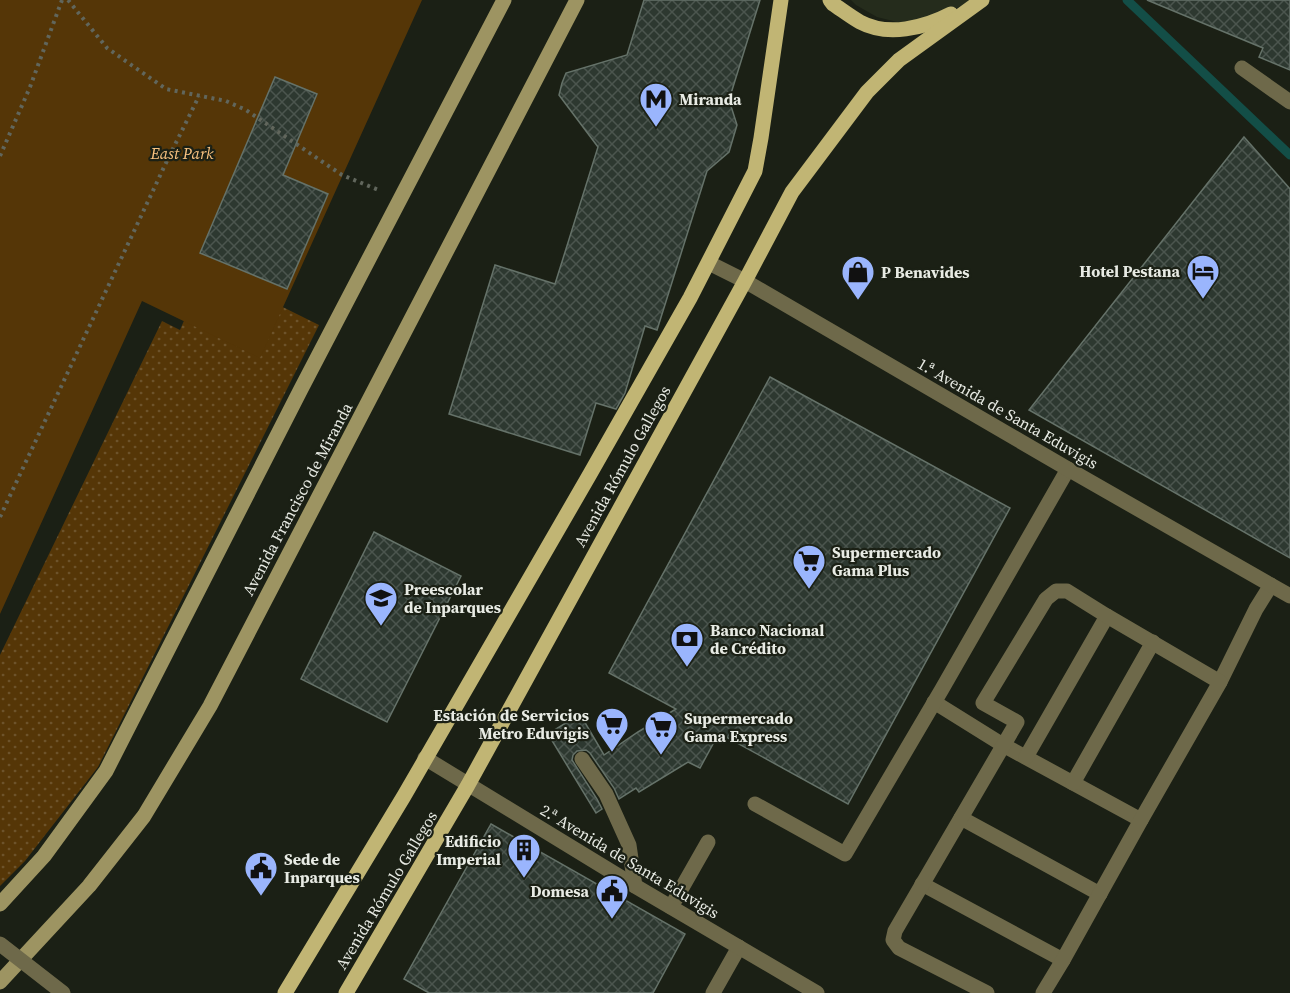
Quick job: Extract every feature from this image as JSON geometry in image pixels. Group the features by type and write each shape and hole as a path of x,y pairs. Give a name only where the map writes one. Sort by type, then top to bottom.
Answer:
{"main road":[{"path":"0,904 44,856 106,771 295,399 504,0"},
{"name":"Avenida Francisco de Miranda","path":"0,982 88,886 144,816 210,706 577,0"},
{"name":"Avenida Rómulo Gallegos","path":"285,993 590,474 709,263 754,171 781,0"},
{"path":"830,0 861,23 876,28 893,29 914,28 936,22 977,0"},
{"name":"Avenida Rómulo Gallegos","path":"346,993 468,785 792,192 867,92 899,60 982,0"}],"street":[{"path":"1242,68 1290,102"},
{"name":"1.ª Avenida de Santa Eduvigis","path":"709,263 745,281 1290,596"},
{"path":"755,804 845,854 1068,469"},
{"path":"1043,993 1220,682 1256,609 1271,585"},
{"path":"987,993 899,948 893,940 895,931 1017,722 983,703 1046,599 1056,591 1068,591 1220,682"},
{"path":"1026,756 1107,616"},
{"path":"1073,783 1153,642"},
{"path":"934,702 1003,745 1141,820"},
{"name":"2.ª Avenida de Santa Eduvigis","path":"425,758 635,886 817,993"},
{"path":"582,759 606,795 629,845 635,886"},
{"path":"961,818 1100,894"},
{"path":"671,907 708,842"},
{"path":"922,884 1063,960"},
{"path":"0,944 63,993"},
{"path":"713,993 739,947"}],"path":[{"path":"0,156 30,87 62,0"},
{"path":"68,0 107,48 166,89 226,101 246,110 342,175 400,199"},
{"path":"0,517 199,96"}],"shaded area":[{"path":"851,0 970,0 928,21 901,23 877,17"}],"green space":[{"name":"East Park","path":"0,0 422,0 260,358 142,301 0,614"},
{"path":"206,269 319,325 98,767 25,861 0,886 0,655 162,321 180,330"}],"building":[{"path":"644,0 760,0 729,100 737,125 729,152 707,171 657,330 645,326 625,393 616,409 596,403 580,455 449,414 495,265 555,284 598,147 559,95 562,83 566,73 627,55"},
{"path":"1147,0 1290,0 1290,70 1259,57 1263,48"},
{"path":"275,77 317,94 283,175 328,194 287,289 200,253"},
{"name":"Hotel Pestana","path":"1244,137 1290,189 1290,558 1029,410"},
{"name":"Supermercado Gama Plus","path":"770,377 1010,508 848,804 719,733 700,768 688,762 639,792 636,788 619,799 590,753 586,750 577,751 572,760 602,809 596,813 548,734 580,714 604,755 676,709 609,673"},
{"name":"Preescolar de Inparques","path":"374,532 461,576 387,722 301,679"},
{"name":"Edificio Imperial","path":"491,824 685,934 653,993 429,993 404,979"}],"waterway":[{"path":"1127,0 1290,155"}],"place":[{"name":"Miranda","path":"656,128"},
{"name":"Hotel Pestana","path":"1203,300"},
{"name":"P Benavides","path":"858,301"},
{"name":"Supermercado Gama Plus","path":"809,590"},
{"name":"Preescolar de Inparques","path":"381,627"},
{"name":"Banco Nacional de Crédito","path":"687,668"},
{"name":"Estación de Servicios Metro Eduvigis","path":"612,753"},
{"name":"Supermercado Gama Express","path":"661,756"},
{"name":"Edificio Imperial","path":"524,879"},
{"name":"Sede de Inparques","path":"261,897"},
{"name":"Domesa","path":"612,920"}]}
